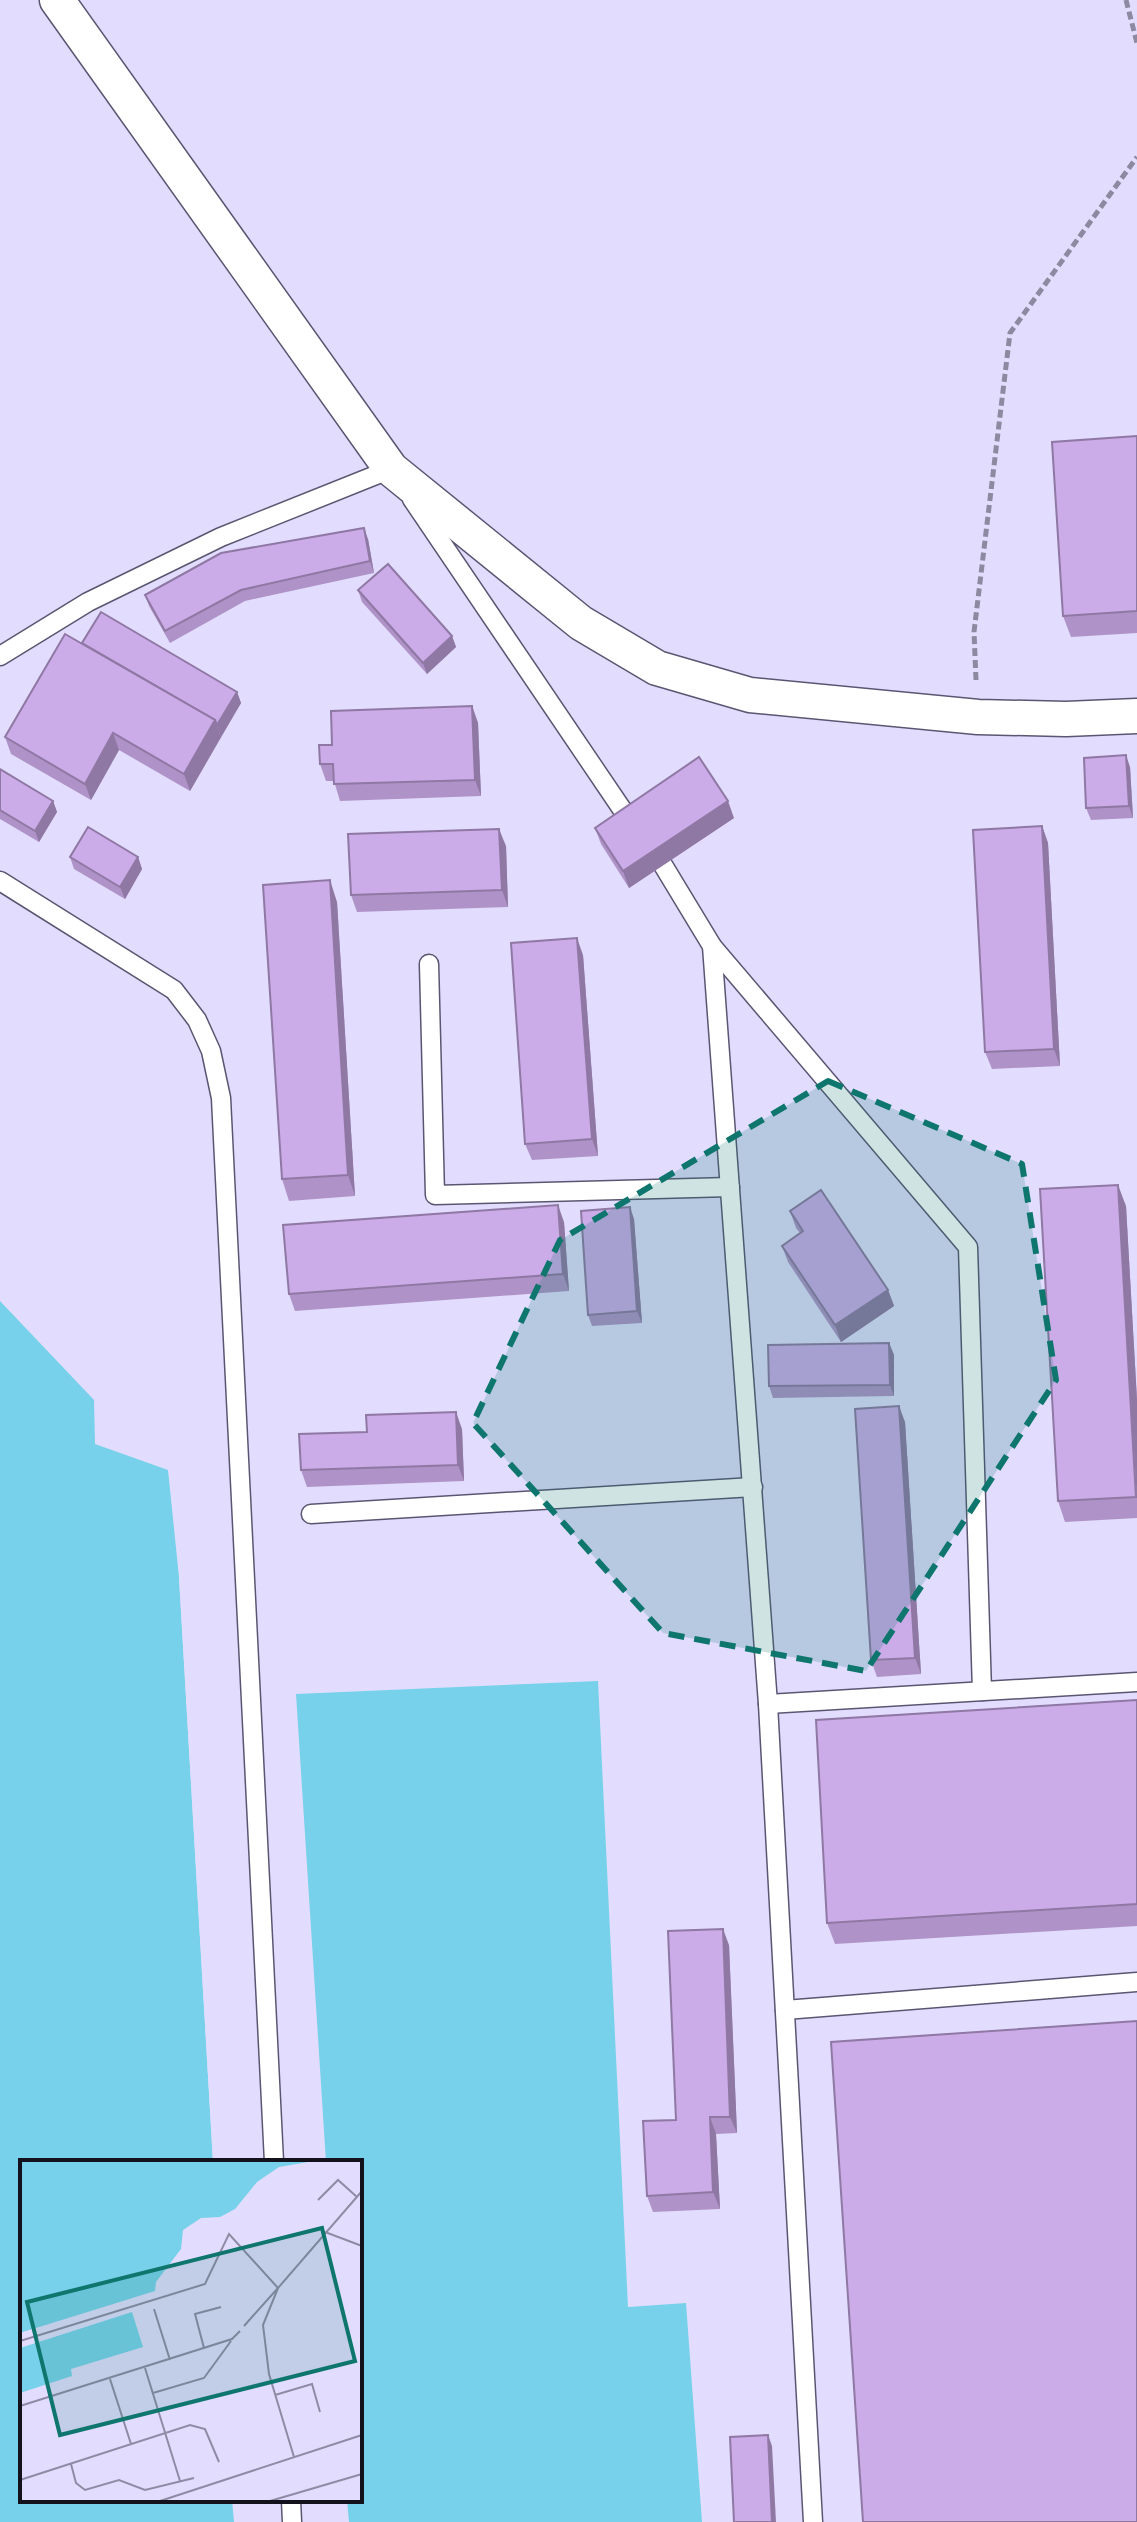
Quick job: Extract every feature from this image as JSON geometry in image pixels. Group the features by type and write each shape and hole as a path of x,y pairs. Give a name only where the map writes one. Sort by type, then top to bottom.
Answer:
{"street":[{"path":"57,0 391,469 581,623 657,668 750,695 978,717 1066,719 1137,716"}],"lane":[{"path":"0,656 88,602 221,537 391,469 632,824"},
{"path":"663,865 712,946 968,1247 982,1691"},
{"path":"0,881 174,990 197,1020 211,1051 221,1098 274,2160"},
{"path":"712,946 768,1704 813,2522"},
{"path":"429,964 435,1195 730,1187"},
{"path":"311,1514 753,1487"},
{"path":"768,1704 1137,1682"},
{"path":"785,2010 1137,1982"},
{"path":"291,2502 292,2522"}],"path":[{"path":"1126,0 1137,43"},
{"path":"978,717 974,632 1010,333 1137,157"}],"highlighted area":[{"path":"828,1081 1022,1164 1056,1380 866,1671 663,1633 473,1423 560,1240"}],"water":[{"path":"0,1301 94,1400 95,1444 168,1470 179,1577 213,2160 20,2160 20,2502 232,2502 234,2522 0,2522"},
{"path":"598,1681 628,2307 686,2303 702,2522 349,2522 347,2502 362,2502 362,2160 326,2160 296,1694"}],"pier":[{"path":"180,1546 217,2160 213,2160 179,1577"}],"building":[{"path":"1137,436 1137,611 1063,616 1052,442"},
{"path":"364,528 370,561 241,590 165,631 145,595 221,553"},
{"path":"388,564 452,636 423,663 358,590"},
{"path":"101,612 237,692 217,725 215,720 82,643"},
{"path":"65,634 215,720 184,774 113,733 85,784 5,737"},
{"path":"472,706 475,780 334,784 333,764 320,764 319,745 332,745 331,711"},
{"path":"1126,755 1129,806 1086,808 1084,758"},
{"path":"699,757 728,801 623,871 595,828"},
{"path":"0,769 53,801 35,831 0,810"},
{"path":"1042,826 1054,1049 985,1052 973,830"},
{"path":"88,827 138,857 120,887 70,857"},
{"path":"499,829 502,890 351,895 348,834"},
{"path":"330,880 348,1175 282,1179 263,885"},
{"path":"577,938 592,1139 525,1144 511,943"},
{"path":"1118,1185 1136,1497 1058,1501 1040,1189"},
{"path":"821,1190 888,1290 835,1325 782,1246 803,1231 790,1211"},
{"path":"558,1205 563,1274 289,1294 283,1225"},
{"path":"630,1207 637,1311 588,1315 581,1211"},
{"path":"889,1343 890,1385 769,1386 768,1345"},
{"path":"899,1406 915,1658 871,1660 855,1409"},
{"path":"456,1412 458,1465 301,1470 299,1434 367,1432 366,1415"},
{"path":"1137,1700 1137,1904 827,1923 816,1720"},
{"path":"723,1929 730,2117 710,2117 713,2192 647,2196 643,2121 676,2120 668,1931"},
{"path":"1137,2021 1137,2522 863,2522 831,2042"},
{"path":"768,2435 772,2522 734,2522 730,2437"}]}
